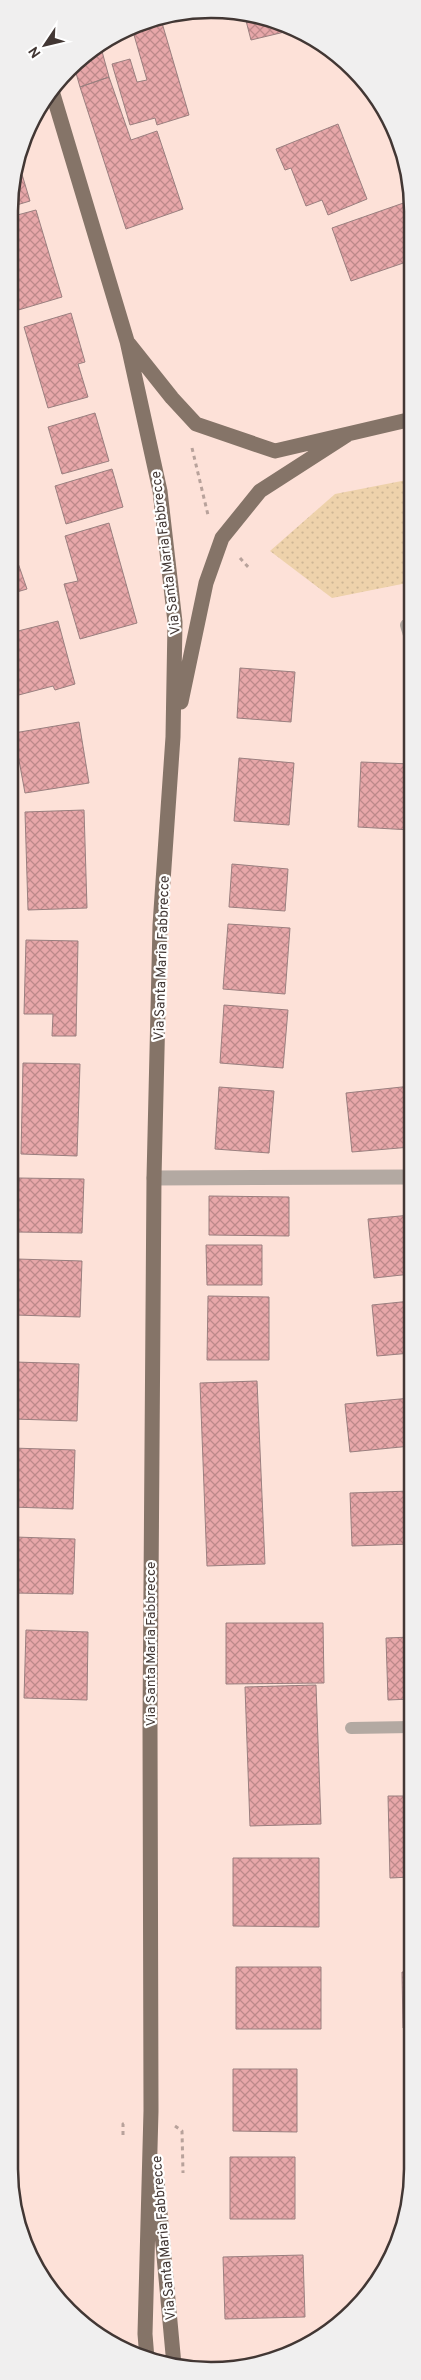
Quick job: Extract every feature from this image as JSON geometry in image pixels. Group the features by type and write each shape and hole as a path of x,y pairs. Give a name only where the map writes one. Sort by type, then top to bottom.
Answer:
{"main road":[{"name":"Via Santa Maria Fabbrecce","path":"54,97 127,341 162,500 175,622 174,737 160,924 154,1178 150,1712 151,2111 146,2334 147,2352"},
{"name":"Via Santa Maria Fabbrecce","path":"127,341 172,398 196,424 275,451 404,421"},
{"name":"Via Santa Maria Fabbrecce","path":"174,737 206,582 222,538 260,491 347,435"},
{"name":"Via Santa Maria Fabbrecce","path":"151,2111 173,2359"}],"street":[{"path":"154,1178 404,1177"}],"lane":[{"path":"351,1728 404,1727"}],"path":[{"path":"196,424 190,438 208,517 222,538 250,569"}],"shaded area":[{"path":"404,481 404,584 332,598 270,551 335,494"}],"building":[{"path":"246,21 284,32 251,40"},
{"path":"162,24 189,115 157,125 155,118 130,125 112,64 130,59 137,82 147,80 134,33"},
{"path":"102,51 109,77 80,87 76,72"},
{"path":"109,77 131,140 157,131 183,209 126,229 80,87"},
{"path":"338,124 367,199 328,215 322,200 306,206 291,168 285,170 276,149"},
{"path":"21,172 30,201 18,205"},
{"path":"403,203 404,263 351,281 332,228"},
{"path":"36,210 62,297 18,310 18,215"},
{"path":"71,313 85,362 78,364 88,397 48,408 24,327"},
{"path":"95,413 109,461 62,474 48,427"},
{"path":"112,469 123,507 66,524 55,486"},
{"path":"109,523 137,623 80,639 64,584 78,581 65,536"},
{"path":"18,563 27,589 18,592"},
{"path":"58,621 75,684 55,690 53,686 18,695 18,631"},
{"path":"240,668 295,672 291,722 237,718"},
{"path":"79,722 89,783 25,793 18,755 18,732"},
{"path":"239,758 294,763 289,825 234,821"},
{"path":"361,762 404,764 404,830 358,827"},
{"path":"84,810 87,908 28,910 25,812"},
{"path":"232,864 288,869 285,911 229,907"},
{"path":"228,924 290,928 285,994 223,989"},
{"path":"26,940 78,941 76,1036 52,1036 53,1014 24,1014"},
{"path":"224,1005 288,1010 283,1068 220,1063"},
{"path":"23,1063 80,1064 77,1156 21,1154"},
{"path":"219,1087 274,1091 269,1153 215,1149"},
{"path":"404,1087 404,1148 352,1152 346,1093"},
{"path":"19,1178 84,1179 82,1233 18,1232"},
{"path":"209,1196 289,1197 289,1236 209,1235"},
{"path":"404,1216 404,1275 374,1278 368,1219"},
{"path":"206,1245 262,1245 262,1285 207,1285"},
{"path":"18,1259 82,1261 80,1317 18,1315"},
{"path":"208,1296 269,1297 269,1360 207,1360"},
{"path":"404,1302 404,1354 377,1356 372,1305"},
{"path":"18,1362 79,1364 77,1421 18,1419"},
{"path":"257,1381 265,1564 207,1566 200,1383"},
{"path":"404,1399 404,1447 350,1452 345,1404"},
{"path":"18,1448 75,1450 73,1509 18,1507"},
{"path":"404,1491 404,1544 352,1546 350,1493"},
{"path":"18,1537 75,1539 73,1594 18,1593"},
{"path":"226,1623 323,1623 324,1683 226,1684"},
{"path":"26,1630 88,1632 87,1700 24,1698"},
{"path":"404,1637 404,1699 388,1700 386,1638"},
{"path":"316,1685 321,1824 250,1826 245,1687"},
{"path":"388,1796 404,1796 404,1877 390,1878"},
{"path":"233,1858 319,1858 319,1927 233,1926"},
{"path":"236,1967 321,1967 321,2029 236,2029"},
{"path":"402,1972 404,1972 404,2028"},
{"path":"233,2069 297,2069 297,2132 233,2131"},
{"path":"230,2157 295,2157 295,2219 230,2219"},
{"path":"303,2255 305,2317 225,2319 223,2257"}]}
